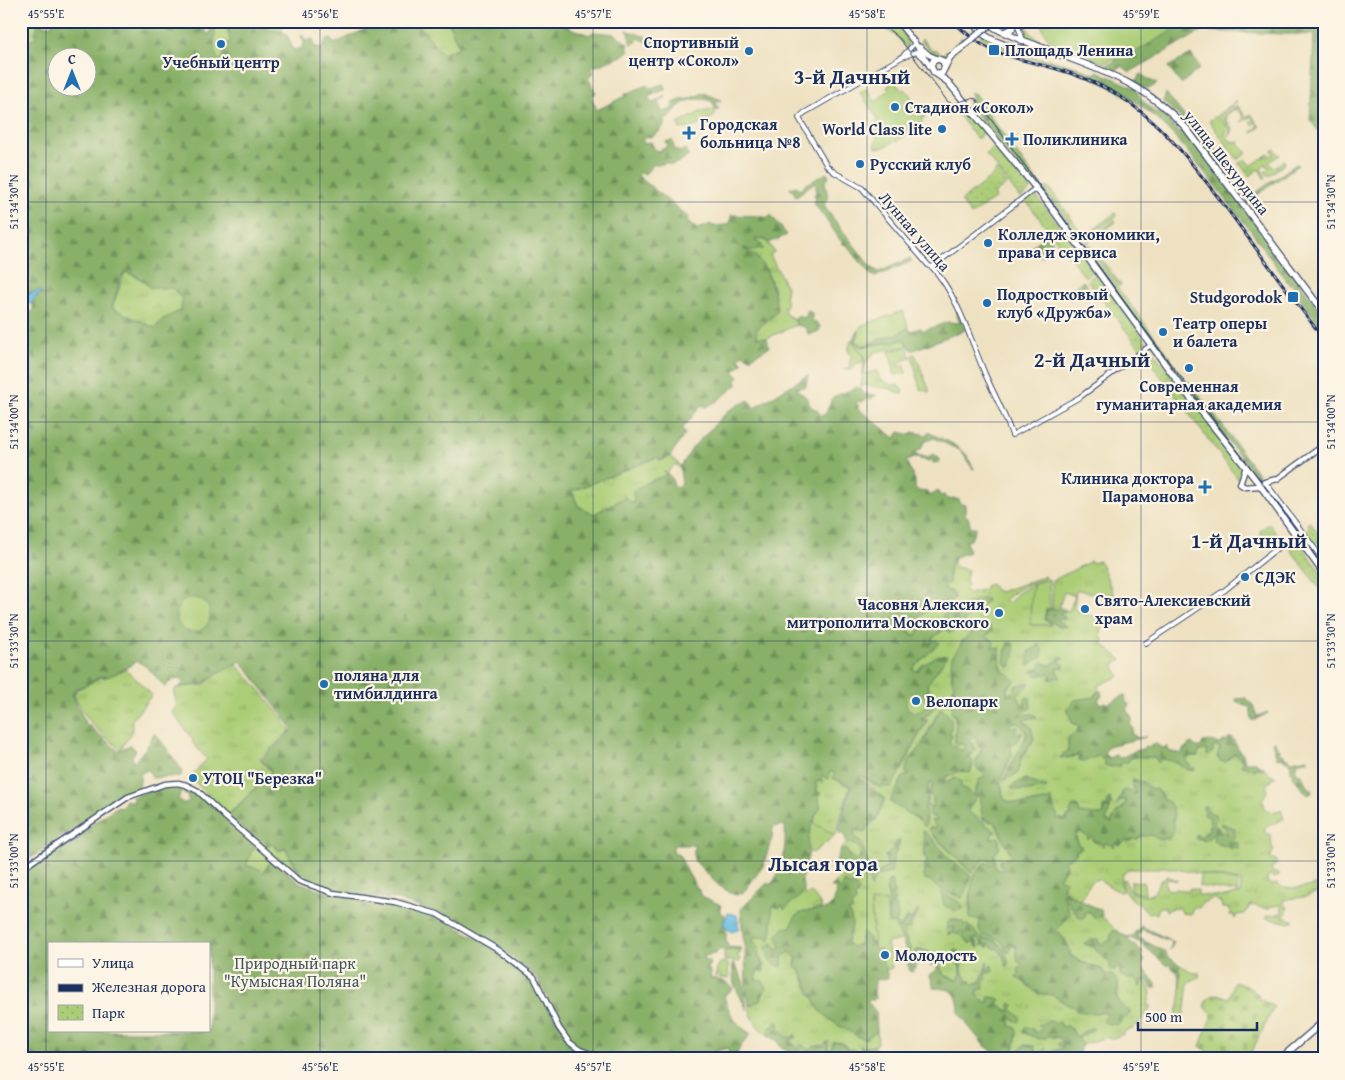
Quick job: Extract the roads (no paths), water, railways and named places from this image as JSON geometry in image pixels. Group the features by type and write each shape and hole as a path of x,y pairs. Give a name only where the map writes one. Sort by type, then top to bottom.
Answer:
{"main road":[{"path":"897,21 916,43 936,59 943,61 948,82"},
{"path":"1003,32 1012,29 1015,21"},
{"path":"936,73 942,73 950,57 989,23 998,33 994,38 989,38"},
{"name":"улица Шехурдина","path":"989,23 1003,32 1038,48 1126,81 1153,97 1170,111 1186,128 1324,313"},
{"name":"улица Шехурдина","path":"977,27 989,38 1014,48 1038,48"},
{"path":"916,43 929,66 948,82 1036,188 1192,400 1246,467 1262,483 1324,574"},
{"path":"929,66 936,59 950,57"},
{"path":"1246,467 1242,486 1262,483 1280,477 1324,445"},
{"path":"21,869 136,793 173,783 186,786 198,791 226,819 299,880 333,893 395,902 431,912 443,917 500,951 534,977 559,1028 569,1042 580,1050 605,1059"},
{"path":"1280,1059 1324,1021"}],"street":[{"path":"1015,21 1022,40"},
{"path":"902,56 916,43"},
{"path":"902,56 916,52 924,57"},
{"name":"Лунная улица","path":"902,56 804,113 799,118 827,166 862,188 929,266 932,267 946,287 967,330 1012,435 1080,397 1151,345"},
{"path":"932,267 1036,188"},
{"path":"1262,483 1324,561"},
{"path":"1146,643 1225,590 1296,534"}],"water":[{"path":"21,289 29,294 39,291 43,294 37,295 32,303 21,305"},
{"path":"728,913 737,915 739,928 735,931 731,932 724,926"}],"tram line":[{"path":"878,21 899,38 948,102 954,104 971,98 976,99 1163,354 1248,464 1324,568"}],"railway":[{"path":"952,21 971,37"},
{"path":"975,40 1006,55 1067,72 1094,82 1132,104 1149,118 1193,165 1324,339"}],"place":[{"name":"Учебный центр","path":"221,44"},
{"name":"Площадь Ленина","path":"994,50"},
{"name":"Спортивный центр «Сокол»","path":"749,51"},
{"name":"Стадион «Сокол»","path":"895,107"},
{"name":"World Class lite","path":"942,129"},
{"name":"Городская больница №8","path":"689,133"},
{"name":"Поликлиника","path":"1012,139"},
{"name":"Русский клуб","path":"860,164"},
{"name":"Колледж экономики, права и сервиса","path":"988,243"},
{"name":"Studgorodok","path":"1293,297"},
{"name":"Подростковый клуб «Дружба»","path":"987,303"},
{"name":"Театр оперы и балета","path":"1163,332"},
{"name":"Современная гуманитарная академия","path":"1189,368"},
{"name":"Клиника доктора Парамонова","path":"1205,487"},
{"name":"СДЭК","path":"1245,577"},
{"name":"Свято-Алексиевский храм","path":"1085,609"},
{"name":"Часовня Алексия, митрополита Московского","path":"999,613"},
{"name":"поляна для тимбилдинга","path":"324,684"},
{"name":"Велопарк","path":"916,701"},
{"name":"УТОЦ \"Березка\"","path":"193,778"},
{"name":"Молодость","path":"885,955"}],"district":[{"name":"3-й Дачный","path":"852,77"},
{"name":"2-й Дачный","path":"1092,360"},
{"name":"1-й Дачный","path":"1249,541"},
{"name":"Лысая гора","path":"823,864"}],"park label":[{"name":"Природный парк \"Кумысная Поляна\"","path":"295,972"}]}
